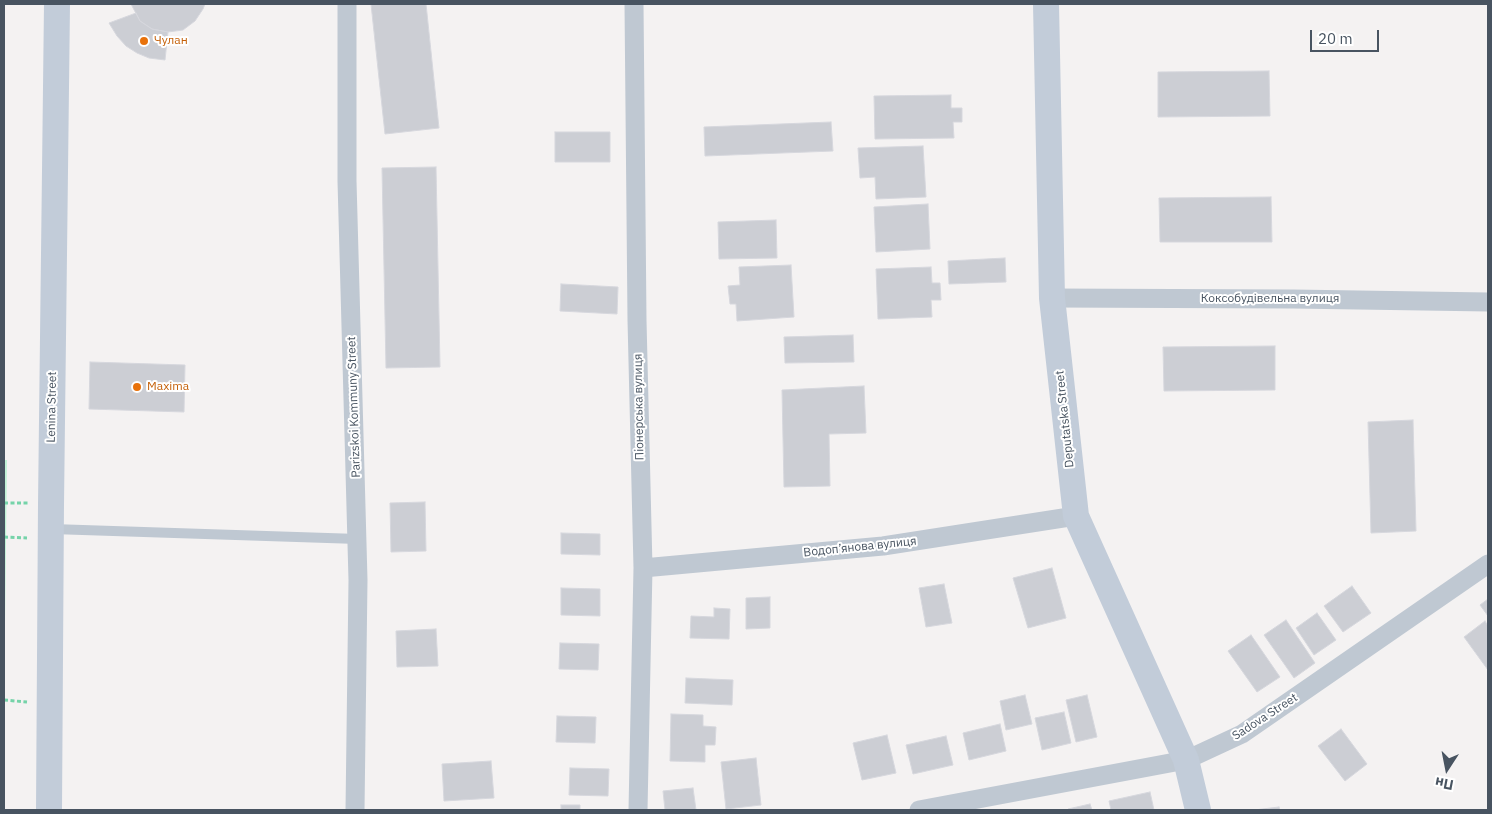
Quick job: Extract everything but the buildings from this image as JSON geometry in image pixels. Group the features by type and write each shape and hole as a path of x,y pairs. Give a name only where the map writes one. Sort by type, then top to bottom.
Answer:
{"street":[{"name":"Lenina Street","path":"49,810 50,529 58,4"},
{"name":"Parizskoi Kommuny Street","path":"347,4 347,182 358,540 356,810"},
{"name":"Піонерська вулиця","path":"634,4 637,320 643,568 638,810"},
{"name":"Deputatska Street","path":"1046,4 1052,298 1076,516 1186,760 1198,810"},
{"name":"Коксобудівельна вулиця","path":"1052,298 1488,302"},
{"name":"Водоп’янова вулиця","path":"643,568 884,546 1076,516"},
{"name":"Sadova Street","path":"920,810 1186,760 1242,734 1488,564"}],"lane":[{"path":"50,529 358,540"}],"green space":[{"path":"4,460 7,460 4,705"}],"place":[{"name":"Чулан","path":"144,41"},
{"name":"Maxima","path":"137,387"}]}
